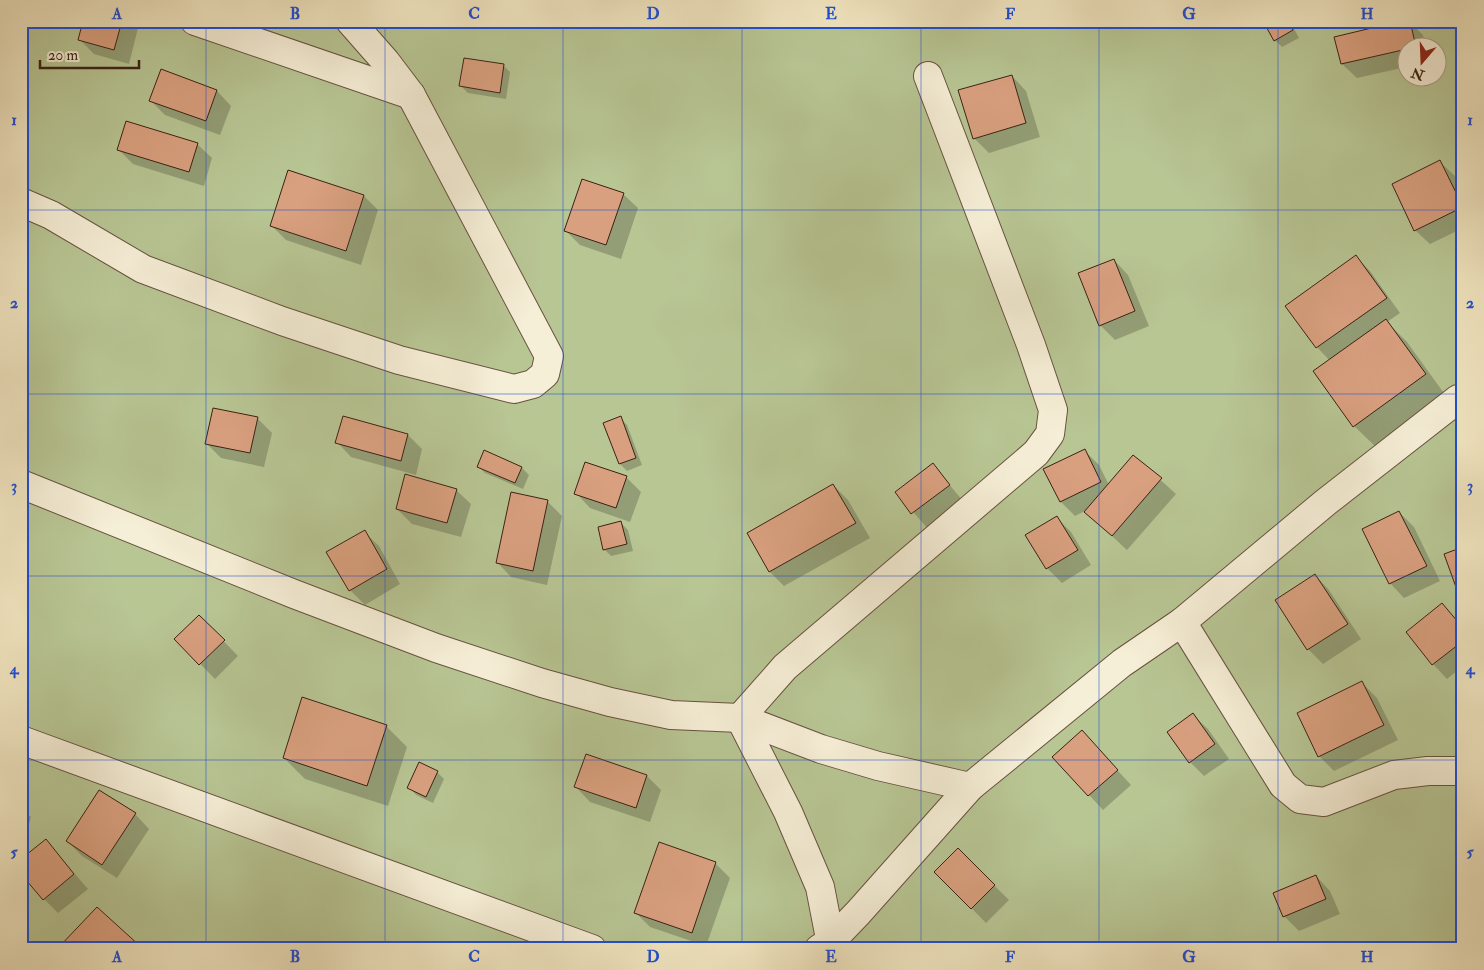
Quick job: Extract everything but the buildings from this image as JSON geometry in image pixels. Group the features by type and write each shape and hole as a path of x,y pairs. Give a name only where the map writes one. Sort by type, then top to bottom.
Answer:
{"street":[{"path":"195,21 411,95"},
{"path":"21,202 51,215 143,269 273,318 399,360 514,389 533,384 545,374 549,356 411,95 386,62 350,21"},
{"path":"740,718 785,667 1036,453 1050,434 1053,410 1035,354 928,76"},
{"path":"827,946 970,787 1122,663 1182,622 1326,502 1458,399"},
{"path":"21,484 294,594 453,654 542,683 671,716 740,718 821,748 878,766 970,787"},
{"path":"1182,622 1282,784 1300,799 1324,802 1394,775 1428,771 1463,771"},
{"path":"740,718 788,812 820,886 827,946"},
{"path":"21,740 592,949"}],"green space":[{"path":"21,21 1463,21 1463,949 21,949"}]}
